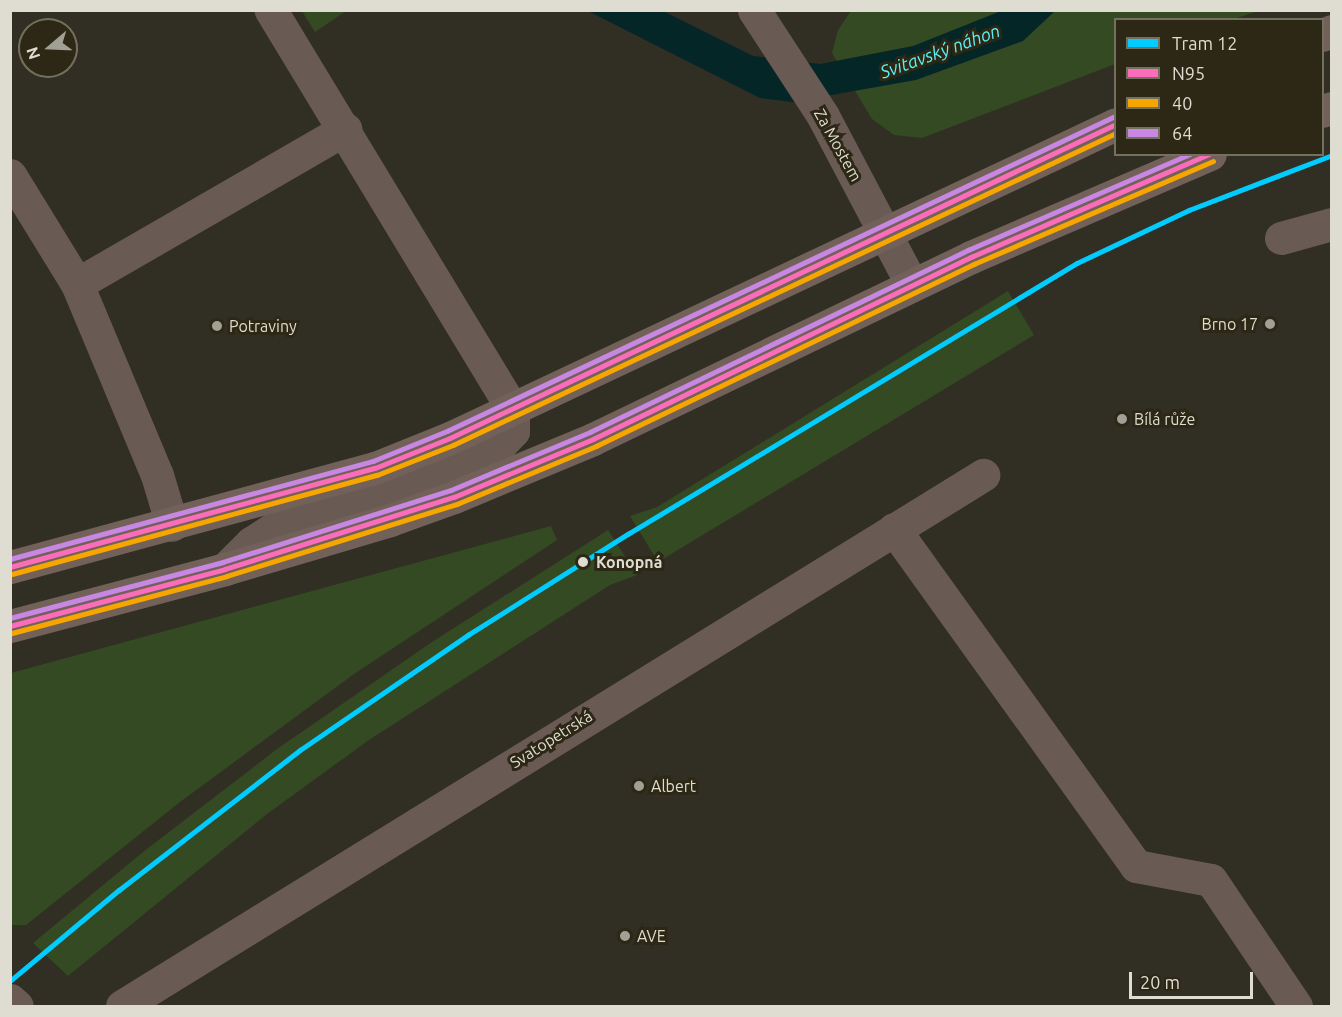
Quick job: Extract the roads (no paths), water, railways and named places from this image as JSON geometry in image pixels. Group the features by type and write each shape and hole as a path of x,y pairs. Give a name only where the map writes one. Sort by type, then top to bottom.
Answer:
{"main road":[{"path":"10,567 172,525 375,468 513,410 1114,125"},
{"path":"10,626 225,569 390,520 513,474 912,285 1205,156"}],"street":[{"path":"225,569 251,543 279,525 426,480 493,452 513,431 513,410 346,129 271,10"},
{"name":"Za Mostem","path":"766,18 823,116 912,285"},
{"path":"77,284 346,129"},
{"path":"10,175 77,284 157,475 172,525"},
{"path":"1281,238 1332,224"},
{"name":"Svatopetrská","path":"122,1006 983,475"},
{"path":"894,529 1136,866 1211,880 1296,1006"},
{"path":"10,1000 17,1006"}],"water":[{"name":"Svitavský náhon","path":"588,11 663,11 753,56 820,64 913,46 1001,11 1055,11 1023,41 916,80 792,102 760,98"}],"tram line":[{"name":"12","path":"10,981 119,890 300,750 468,635 628,534 1077,263 1189,210 1332,155"}],"place":[{"name":"Brno 17","path":"1270,324"},
{"name":"Potraviny","path":"217,326"},
{"name":"Bílá růže","path":"1122,419"},
{"name":"Konopná","path":"583,562"},
{"name":"Albert","path":"639,786"},
{"name":"AVE","path":"625,936"}]}
